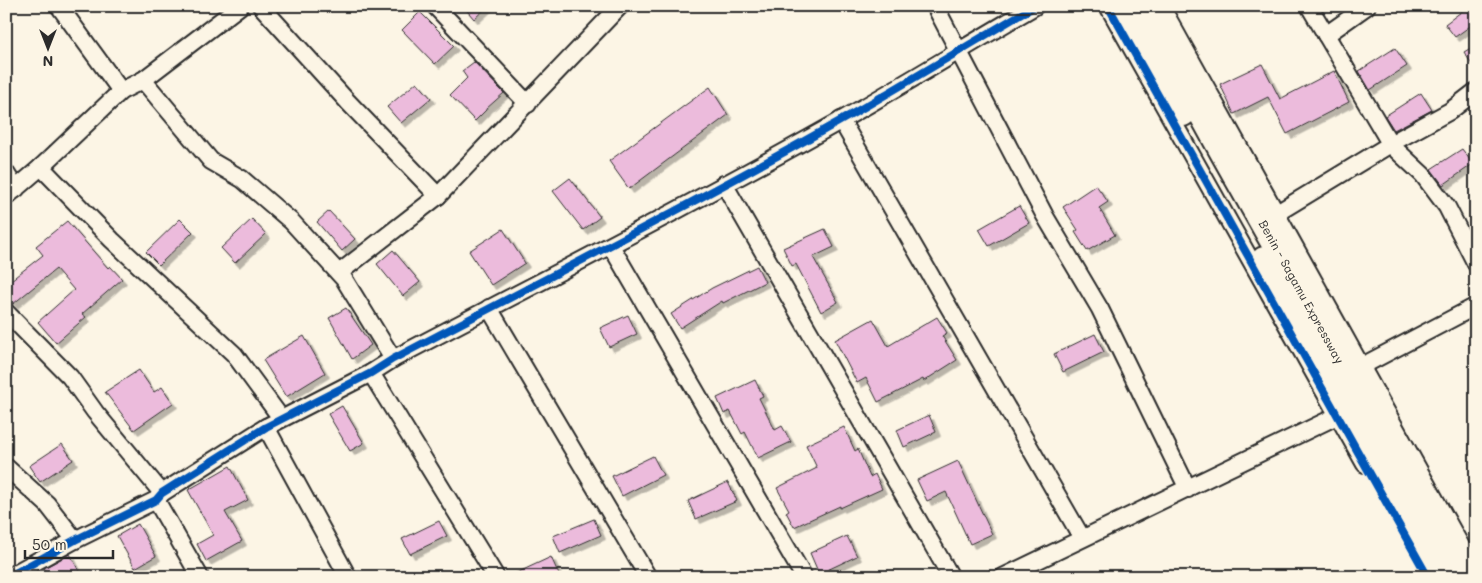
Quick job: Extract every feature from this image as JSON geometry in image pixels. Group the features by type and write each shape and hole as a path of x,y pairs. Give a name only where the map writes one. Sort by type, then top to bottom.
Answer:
{"highway":[{"path":"1124,6 1441,577"},
{"name":"Benin - Sagamu Expressway","path":"1142,6 1461,577"}],"street":[{"path":"58,6 121,91"},
{"path":"6,173 11,193 121,91 143,80 240,6"},
{"path":"261,6 348,102 438,196"},
{"path":"435,6 528,104"},
{"path":"339,273 438,196 620,6"},
{"path":"935,6 1045,216 1100,309 1188,489"},
{"path":"8,577 159,497 266,426 371,373 393,358 611,246 841,120 1035,6"},
{"path":"1108,6 1428,577"},
{"path":"1162,6 1476,573"},
{"path":"1309,6 1391,145 1423,175 1448,207 1476,264"},
{"path":"1326,35 1367,6"},
{"path":"143,80 211,161 242,179 292,222 339,273 393,358"},
{"path":"1276,213 1450,110 1476,91"},
{"path":"841,120 1082,538"},
{"path":"41,167 112,240 234,354 281,418"},
{"path":"724,184 951,577"},
{"path":"611,246 804,577"},
{"path":"1362,366 1476,306"},
{"path":"489,308 648,577"},
{"path":"6,312 70,377 159,497 200,577"},
{"path":"371,373 496,577"},
{"path":"1004,577 1337,416"},
{"path":"266,426 348,577"},
{"path":"6,467 47,504 75,540"}],"building":[{"path":"463,6 488,6 474,19"},
{"path":"1469,6 1476,6 1476,22 1455,37 1445,24"},
{"path":"420,12 454,46 435,64 402,30"},
{"path":"1476,45 1476,71 1464,52"},
{"path":"1395,48 1407,66 1370,90 1359,71"},
{"path":"474,62 504,93 475,121 450,95 467,78 462,71"},
{"path":"1262,64 1280,99 1334,71 1349,102 1287,134 1268,97 1234,114 1220,84"},
{"path":"417,82 431,98 401,123 387,107"},
{"path":"710,87 728,115 629,189 609,161"},
{"path":"1421,93 1432,110 1394,130 1385,116"},
{"path":"1462,149 1473,164 1443,185 1431,169"},
{"path":"570,178 600,217 583,230 553,191"},
{"path":"1096,185 1108,202 1099,208 1115,235 1087,251 1075,232 1078,230 1063,207"},
{"path":"1019,206 1029,223 989,246 979,229"},
{"path":"329,211 355,239 342,251 317,222"},
{"path":"180,219 193,232 159,265 146,252"},
{"path":"252,219 266,234 235,263 221,248"},
{"path":"67,221 108,268 110,266 122,279 82,314 86,317 56,343 38,322 74,290 56,269 13,304 6,296 6,284 43,255 36,246"},
{"path":"503,229 525,263 491,285 469,251"},
{"path":"825,229 834,247 813,257 838,302 821,312 796,264 792,266 783,248"},
{"path":"393,250 420,282 403,296 377,264"},
{"path":"757,266 765,282 723,303 722,301 680,328 671,314 712,288"},
{"path":"346,308 371,345 352,359 329,318"},
{"path":"628,315 637,334 609,347 600,328"},
{"path":"937,317 947,333 942,336 957,360 924,381 923,379 878,402 866,378 857,383 835,340 873,319 888,346"},
{"path":"1095,334 1104,352 1063,372 1054,354"},
{"path":"304,336 325,373 286,397 263,360"},
{"path":"139,370 154,392 162,387 173,403 134,430 105,392"},
{"path":"755,380 763,396 759,398 775,430 782,426 791,442 758,458 745,432 742,434 730,411 724,414 717,398"},
{"path":"342,406 364,443 350,451 328,414"},
{"path":"929,415 936,432 904,447 897,430"},
{"path":"844,427 855,451 858,449 870,477 875,474 882,489 794,527 786,512 789,510 777,488 817,468 806,445"},
{"path":"62,444 73,460 40,482 29,466"},
{"path":"653,456 663,475 622,496 612,476"},
{"path":"958,461 992,534 970,544 946,492 927,501 917,480"},
{"path":"230,466 248,500 225,512 242,541 206,561 197,544 213,535 188,490"},
{"path":"728,482 737,501 696,519 688,501"},
{"path":"594,519 601,535 560,553 553,536"},
{"path":"439,521 447,536 410,554 402,539"},
{"path":"138,524 156,556 135,568 117,536"},
{"path":"847,536 857,556 819,574 810,553"},
{"path":"70,554 82,577 48,577 44,568"},
{"path":"551,557 560,577 508,577"}],"cycle path":[{"path":"8,577 75,540 156,500 162,493 266,427 785,152 1035,6"},
{"path":"1108,6 1428,577"}]}
